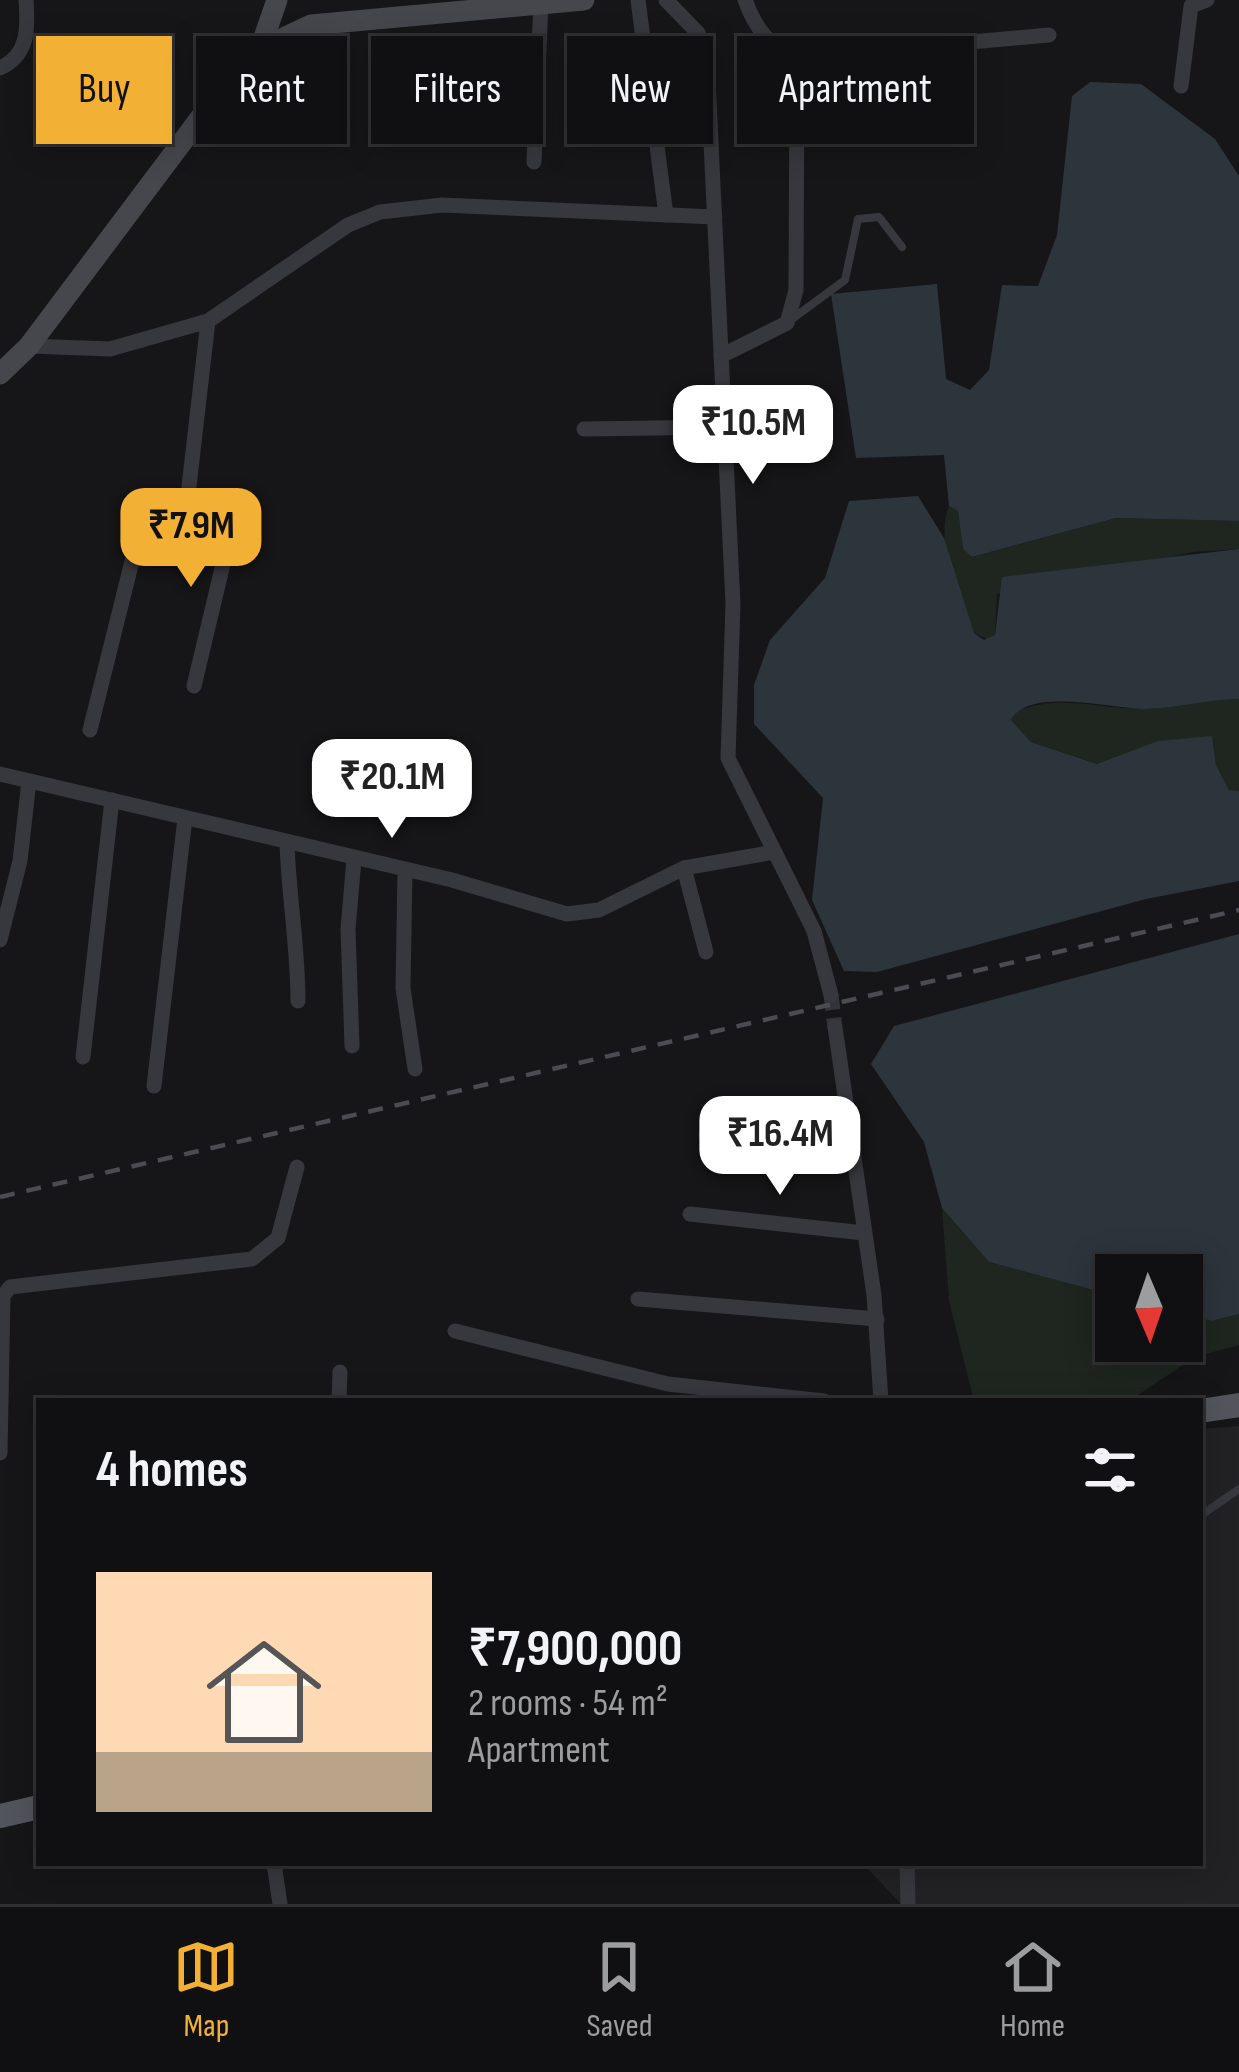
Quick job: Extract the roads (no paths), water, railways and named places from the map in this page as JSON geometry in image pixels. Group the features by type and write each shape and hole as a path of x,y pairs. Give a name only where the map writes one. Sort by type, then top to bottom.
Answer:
{"main road":[{"path":"265,36 278,0"},
{"path":"288,36 311,25 584,0"},
{"path":"0,374 29,346 196,124"},
{"path":"1203,1411 1239,1405"},
{"path":"0,1816 36,1808"}],"street":[{"path":"0,68 20,53 27,36 26,0"},
{"path":"638,0 666,215"},
{"path":"666,0 704,44 734,604 728,758 814,931 830,995"},
{"path":"745,0 763,36"},
{"path":"1181,86 1185,20 1191,6 1207,0"},
{"path":"535,162 541,2"},
{"path":"974,41 1049,34"},
{"path":"722,356 787,323 796,290 795,144"},
{"path":"29,346 110,349 208,321 348,225 380,212 442,205 715,217"},
{"path":"188,495 208,321"},
{"path":"584,429 725,427"},
{"path":"90,730 143,517 188,495 225,504 233,522 194,686"},
{"path":"0,774 567,914 599,910 684,868 774,852"},
{"path":"0,940 20,861 28,781"},
{"path":"83,1057 112,800"},
{"path":"154,1086 185,818"},
{"path":"287,844 289,898 298,929 298,1001"},
{"path":"352,1046 349,929 354,859"},
{"path":"684,868 706,952"},
{"path":"405,871 403,988 415,1069"},
{"path":"835,1027 877,1319 881,1398"},
{"path":"706,1135 851,1146"},
{"path":"0,1453 3,1296 10,1287 252,1259 278,1238 296,1167"},
{"path":"690,1214 864,1233"},
{"path":"638,1299 877,1319"},
{"path":"455,1331 668,1384 796,1398"},
{"path":"339,1398 340,1372"},
{"path":"274,1866 280,1904"},
{"path":"907,1866 908,1904"}],"lane":[{"path":"787,323 845,280 858,219 879,217 902,247"},
{"path":"1203,1514 1239,1489"}],"tunnel":[{"path":"831,995 835,1027"}],"railway":[{"path":"0,1197 1239,910"}]}
